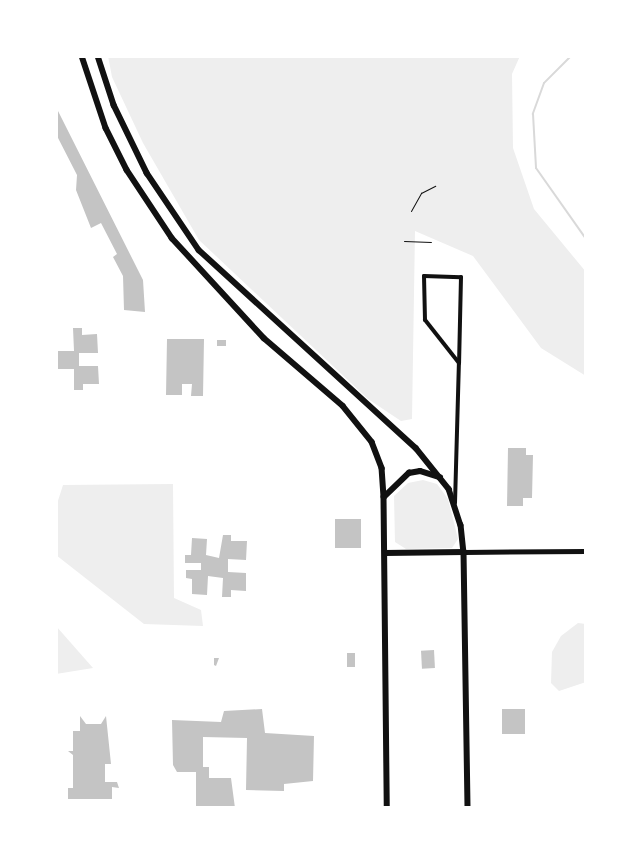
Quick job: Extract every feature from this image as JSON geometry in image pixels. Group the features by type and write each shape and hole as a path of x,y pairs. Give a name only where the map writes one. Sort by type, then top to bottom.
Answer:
{"main road":[{"path":"82,56 106,128 167,231 264,338 343,406 372,442 382,468 384,497 387,808"},
{"path":"98,56 114,105 147,173 198,250 416,448 442,478 455,503 464,552 468,808"},
{"path":"384,497 408,473 420,471 442,478"},
{"path":"384,553 464,552"}],"street":[{"path":"455,503 459,363 461,278 424,276 426,320 459,363"},
{"path":"464,552 586,551"}],"path":[{"path":"411,210 421,193 435,186"},
{"path":"404,241 431,242"}],"shaded area":[{"path":"108,56 520,56 512,74 513,148 534,209 586,272 586,376 541,348 473,256 415,231 412,419 401,421 368,399 199,240 143,143 112,77"},
{"path":"423,480 437,484 448,499 458,539 452,548 406,549 395,542 394,496 408,483"},
{"path":"173,484 174,598 201,610 203,626 144,624 56,555 56,507 63,485"},
{"path":"578,623 586,624 586,682 559,691 551,683 552,652 561,636"},
{"path":"56,626 93,668 56,674"}],"building":[{"path":"56,107 143,280 145,312 124,310 123,276 113,257 117,254 101,223 91,228 76,190 77,175 56,134"},
{"path":"73,328 82,328 82,335 97,334 98,353 79,353 79,366 98,366 99,384 83,384 83,390 74,390 74,369 56,369 56,351 74,351"},
{"path":"167,339 204,339 203,396 191,396 192,384 182,384 182,395 166,395"},
{"path":"217,340 226,340 226,346 217,346"},
{"path":"508,448 526,448 526,455 533,455 532,498 523,498 523,506 507,506"},
{"path":"335,519 361,519 361,548 335,548"},
{"path":"223,535 231,535 231,541 247,541 246,560 228,559 228,572 246,573 246,591 231,590 231,597 222,597 223,578 208,576 207,595 192,594 192,579 186,578 186,570 201,570 201,563 185,563 185,555 191,555 192,538 207,539 206,555 219,558"},
{"path":"434,650 435,668 422,669 421,651"},
{"path":"347,653 355,653 355,667 347,667"},
{"path":"214,658 219,658 216,666 214,665"},
{"path":"262,709 265,733 314,736 313,781 284,784 284,791 246,790 247,738 203,737 203,767 209,767 209,778 231,778 235,808 196,808 196,772 177,772 173,765 172,720 221,722 224,711"},
{"path":"502,709 525,709 525,734 502,734"},
{"path":"80,716 86,724 101,724 106,716 111,764 105,764 105,782 117,782 119,788 112,787 112,799 68,799 68,788 73,788 73,755 68,751 73,751 73,731 80,731"}],"waterway":[{"path":"571,56 544,83 533,114 536,168 586,239"}]}
